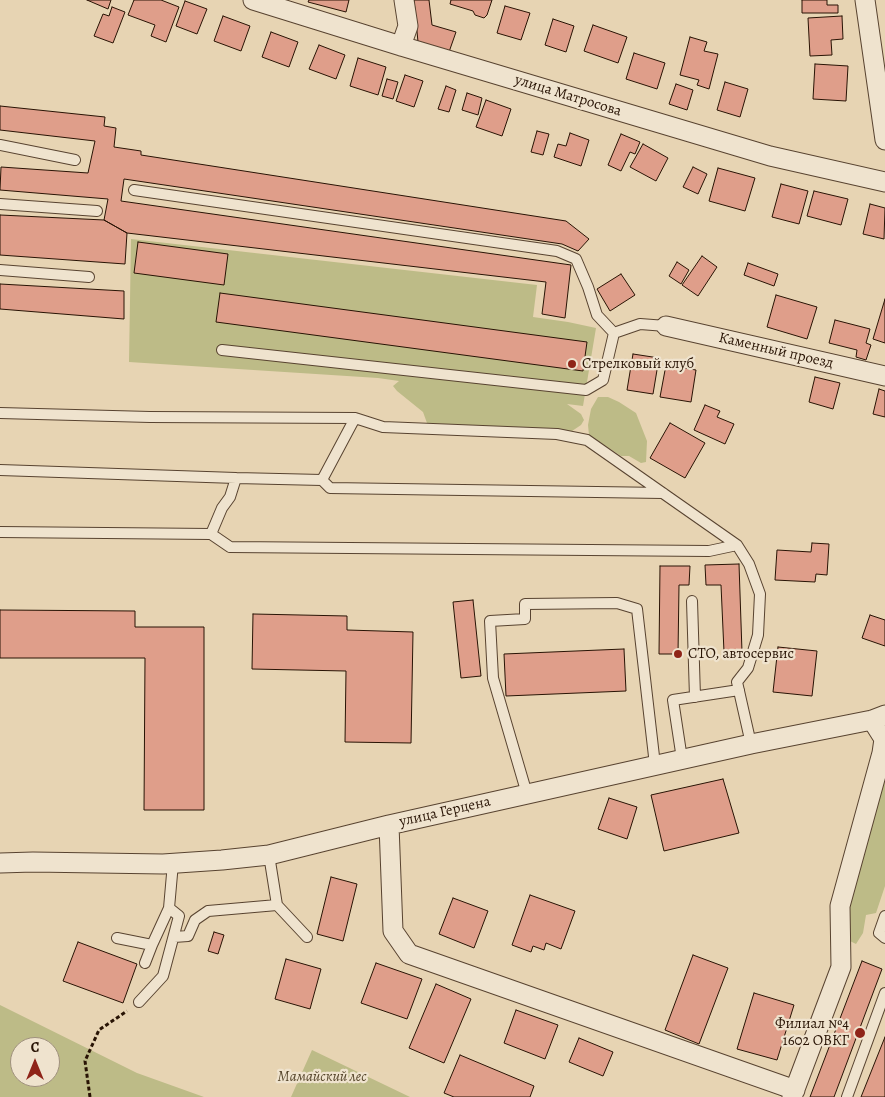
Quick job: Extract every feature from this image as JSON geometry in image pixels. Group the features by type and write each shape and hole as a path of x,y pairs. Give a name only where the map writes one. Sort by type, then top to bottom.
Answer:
{"street":[{"name":"улица Матросова","path":"253,0 770,156 885,182"},
{"path":"401,46 408,26 404,0"},
{"path":"865,0 885,140"},
{"name":"Каменный проезд","path":"666,326 885,376"},
{"path":"389,825 394,931 409,954 794,1094 840,968 840,906 882,753 884,739 878,717"},
{"name":"улица Герцена","path":"0,863 173,863 269,856 389,825 878,717"}],"lane":[{"path":"0,145 75,160"},
{"path":"134,190 557,251 576,259 588,287 596,315 614,333"},
{"path":"0,204 97,211"},
{"path":"0,270 89,277"},
{"path":"614,333 640,324 666,326"},
{"path":"222,350 586,390 603,380 614,333"},
{"path":"0,414 356,418 383,427 557,434 587,440 737,545 749,564 760,594 758,636 748,668 737,682 751,744"},
{"path":"322,480 356,418"},
{"path":"0,470 322,480 330,488 664,493"},
{"path":"211,534 222,508 230,497 236,478"},
{"path":"0,532 211,534 230,547 709,551 737,545"},
{"path":"692,601 695,697"},
{"path":"527,794 493,678 490,621 525,619 525,604 617,603 637,609 654,765"},
{"path":"682,759 673,700 739,690"},
{"path":"269,856 278,905 307,936"},
{"path":"145,963 169,908 173,863"},
{"path":"174,936 188,936 195,920 208,911 278,905"},
{"path":"140,1002 163,976 179,916 169,908"},
{"path":"885,916 879,933 885,938"},
{"path":"117,938 152,945"},
{"path":"847,1097 885,993"}],"path":[{"path":"90,1097 85,1061 99,1030 140,1002"}],"green space":[{"path":"131,239 537,285 533,317 596,328 583,406 567,404 581,414 584,420 581,425 572,431 427,423 423,412 393,386 399,381 378,378 129,362"},
{"path":"598,397 608,397 636,413 647,441 646,462 641,463 629,456 621,456 589,435 588,425 591,409"},
{"path":"885,771 885,886 876,913 866,915 863,933 856,944 850,941 847,910"},
{"path":"0,1005 137,1073 204,1097 0,1097"},
{"name":"Мамайский лес","path":"312,1050 410,1097 291,1097"}],"building":[{"path":"87,0 111,0 108,9"},
{"path":"134,0 161,0 179,7 166,42 151,36 155,25 128,15"},
{"path":"309,0 349,0 346,12 308,2"},
{"path":"414,0 429,0 432,25 456,32 449,52 418,42"},
{"path":"451,0 492,0 487,15 484,18 475,15 473,11 450,4"},
{"path":"802,0 827,0 827,5 838,5 838,13 802,13"},
{"path":"185,1 207,9 197,34 176,26"},
{"path":"505,6 530,13 521,40 497,33"},
{"path":"112,7 125,12 113,43 94,36 103,14 109,16"},
{"path":"223,16 250,26 241,51 214,41"},
{"path":"842,16 843,39 831,40 832,55 810,56 808,18"},
{"path":"553,19 574,26 566,52 545,45"},
{"path":"593,25 627,37 618,63 584,51"},
{"path":"271,32 298,42 289,67 262,57"},
{"path":"690,37 707,42 704,51 718,54 709,89 697,85 699,80 680,75"},
{"path":"319,45 345,55 336,79 309,69"},
{"path":"634,53 665,63 657,89 626,79"},
{"path":"358,58 386,67 378,95 350,86"},
{"path":"815,64 848,66 846,101 813,99"},
{"path":"405,75 423,81 414,107 396,101"},
{"path":"387,79 398,82 393,99 382,96"},
{"path":"725,82 748,89 740,117 717,110"},
{"path":"676,84 693,90 687,110 669,104"},
{"path":"446,86 456,90 449,112 438,109"},
{"path":"467,93 482,98 478,115 462,110"},
{"path":"486,100 511,109 502,136 476,127"},
{"path":"0,106 105,117 104,126 116,128 114,147 141,151 141,155 566,221 589,239 578,251 562,244 124,179 121,201 571,265 565,318 542,314 546,282 127,233 104,220 108,199 0,190 1,167 88,173 95,141 0,130"},
{"path":"537,131 549,134 543,155 531,152"},
{"path":"570,133 589,140 581,166 554,157 558,144 566,146"},
{"path":"621,134 640,142 635,154 630,152 621,171 608,165"},
{"path":"643,144 668,158 656,181 630,167"},
{"path":"693,167 707,174 698,194 683,187"},
{"path":"718,168 755,178 745,211 709,201"},
{"path":"781,184 808,191 799,224 772,217"},
{"path":"814,191 848,199 841,225 807,216"},
{"path":"870,204 885,208 884,239 863,234"},
{"path":"0,215 104,220 127,233 125,264 0,255"},
{"path":"138,242 228,254 224,285 134,273"},
{"path":"702,256 717,267 698,296 682,285"},
{"path":"677,262 689,270 681,284 669,276"},
{"path":"748,263 778,274 774,286 744,275"},
{"path":"621,274 635,295 610,311 597,289"},
{"path":"0,284 124,291 124,319 0,309"},
{"path":"220,293 587,342 583,371 216,322"},
{"path":"776,295 817,307 807,339 767,327"},
{"path":"885,299 885,343 873,339"},
{"path":"835,320 870,329 866,343 871,345 866,360 856,357 857,350 829,343"},
{"path":"633,354 659,358 653,394 627,390"},
{"path":"666,365 696,370 691,402 660,397"},
{"path":"815,377 840,383 833,409 809,402"},
{"path":"879,389 885,391 885,417 873,414"},
{"path":"705,405 720,411 717,417 734,424 725,444 694,430"},
{"path":"670,423 705,443 685,478 650,458"},
{"path":"812,543 829,544 827,575 816,574 815,582 775,580 777,550 811,552"},
{"path":"739,564 742,652 724,652 721,585 706,585 705,565"},
{"path":"660,566 690,566 689,585 679,585 678,654 659,654"},
{"path":"473,600 481,676 461,678 453,602"},
{"path":"0,610 135,611 135,627 204,627 204,810 144,810 145,658 0,658"},
{"path":"253,614 347,616 347,630 413,632 411,743 345,742 346,671 252,669"},
{"path":"870,615 885,620 885,646 862,638"},
{"path":"778,647 817,651 812,696 773,692"},
{"path":"624,649 626,691 506,696 504,654"},
{"path":"723,779 739,833 664,851 651,795"},
{"path":"609,798 637,807 627,839 598,829"},
{"path":"331,877 357,884 343,941 317,934"},
{"path":"530,895 575,911 561,949 546,943 544,950 533,946 531,952 512,945"},
{"path":"453,898 488,911 474,948 439,934"},
{"path":"214,932 224,935 218,954 208,951"},
{"path":"78,942 137,964 123,1003 63,981"},
{"path":"693,955 728,968 699,1044 665,1030"},
{"path":"286,959 321,969 310,1009 275,999"},
{"path":"862,961 882,969 834,1097 810,1097"},
{"path":"376,963 422,979 407,1019 361,1003"},
{"path":"436,984 471,999 444,1063 409,1048"},
{"path":"754,993 794,1005 777,1060 737,1049"},
{"path":"516,1010 558,1025 545,1059 504,1043"},
{"path":"885,1037 885,1097 861,1097"},
{"path":"579,1038 613,1052 603,1076 569,1062"},
{"path":"460,1055 534,1086 530,1097 454,1097 444,1093"}],"place":[{"name":"Стрелковый клуб","path":"572,364"},
{"name":"СТО, автосервис","path":"678,654"},
{"name":"Филиал №4 1602 ОВКГ","path":"860,1033"}]}
